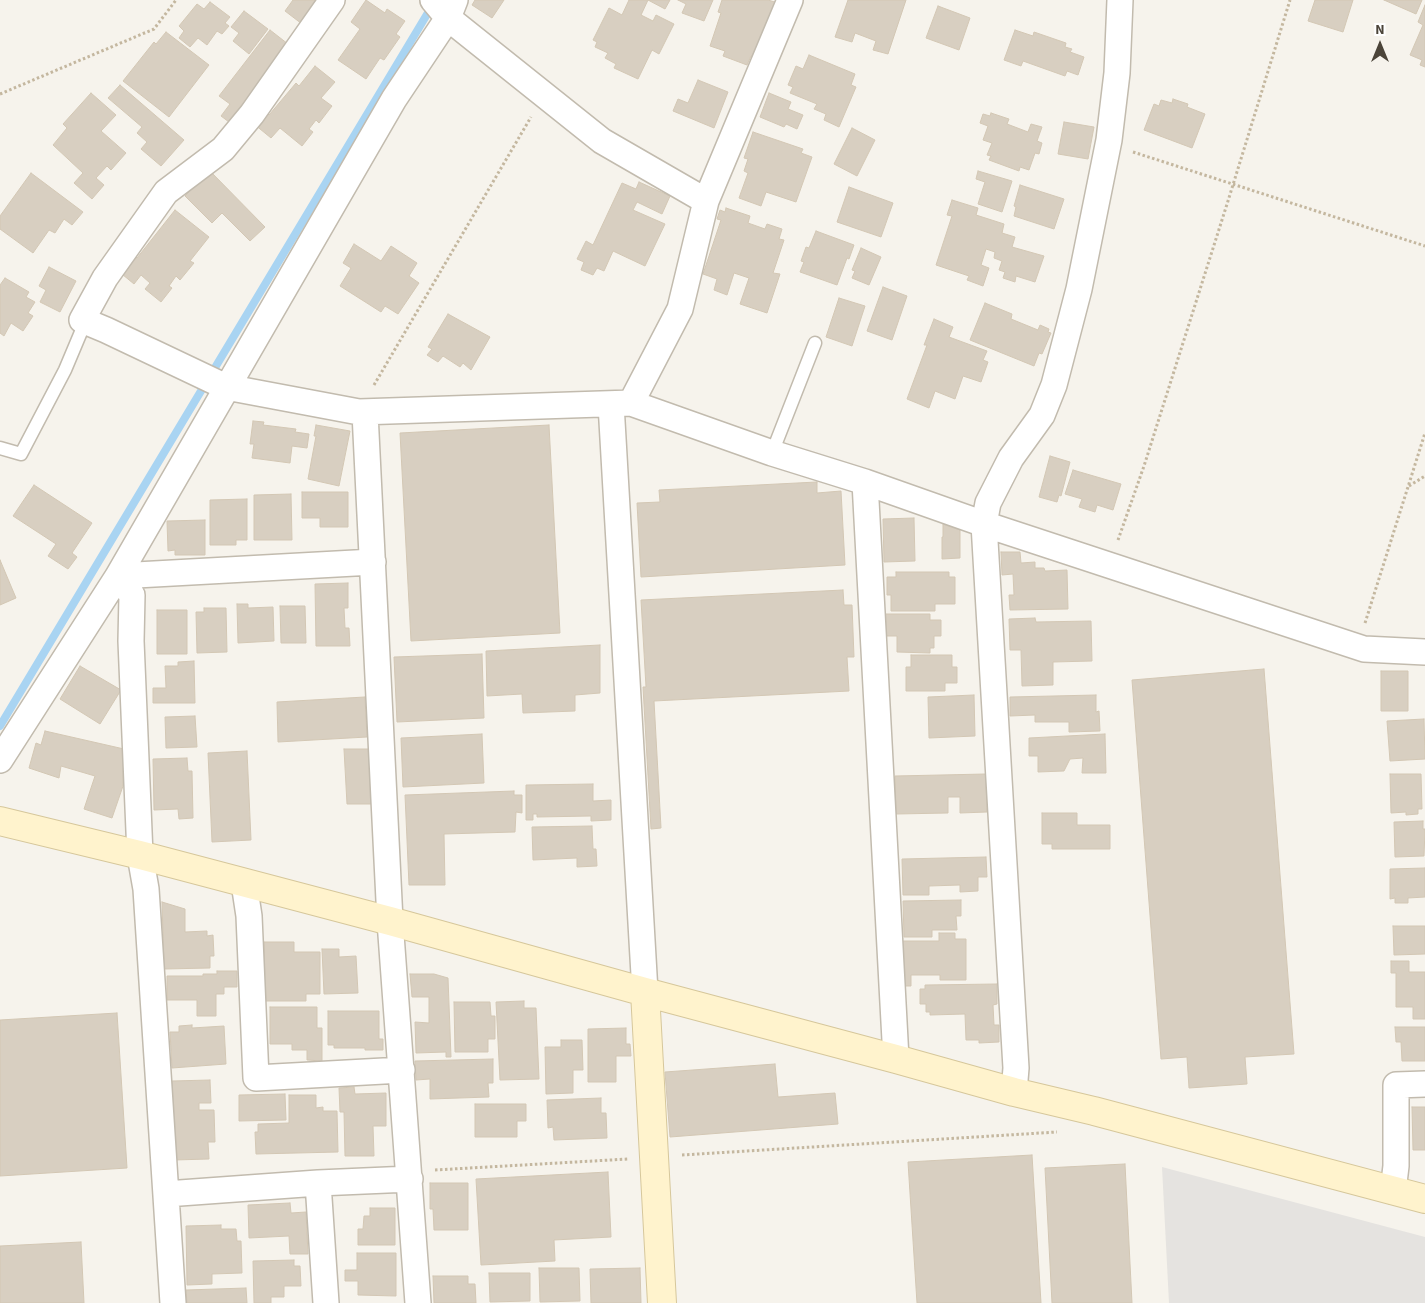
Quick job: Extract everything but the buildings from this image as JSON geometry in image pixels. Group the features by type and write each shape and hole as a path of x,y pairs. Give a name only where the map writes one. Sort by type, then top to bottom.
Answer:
{"street":[{"path":"332,0 252,114 224,149 166,192 105,278 82,320 226,387 362,412 621,404 865,482 984,524 1364,648 1425,652"},
{"path":"662,1303 646,992 621,404 680,309 706,201 790,0"},
{"path":"1014,1092 1016,1058 984,524 988,503 1011,458 1042,415 1054,385 1079,289 1108,144 1117,73 1120,0"},
{"path":"0,760 118,576 394,99 445,6 544,95 602,141 706,201"},
{"path":"362,412 373,562 390,921 418,1303"},
{"path":"865,482 896,1058"},
{"path":"118,576 373,562"},
{"path":"118,576 132,594 131,641 140,855 146,889 173,1303"},
{"path":"0,821 140,855 390,921 646,992 896,1058 1014,1092 1094,1111 1425,1200"},
{"path":"244,883 249,916 256,1078 402,1070"},
{"path":"1393,1191 1396,1166 1396,1085 1425,1084"},
{"path":"166,1194 410,1175"},
{"path":"318,1183 326,1303"}],"lane":[{"path":"0,448 21,454 65,370 81,332 82,320"},
{"path":"772,453 815,343"}],"path":[{"path":"0,94 154,30 176,0"},
{"path":"1110,565 1144,466 1234,184 1290,0"},
{"path":"362,412 544,95"},
{"path":"1108,144 1425,246"},
{"path":"1358,646 1425,433"},
{"path":"1409,487 1425,476"},
{"path":"410,1175 654,1157 1065,1132"}],"shaded area":[{"path":"1162,1167 1425,1237 1425,1303 1169,1303"}],"waterway":[{"path":"0,726 432,6"}]}
